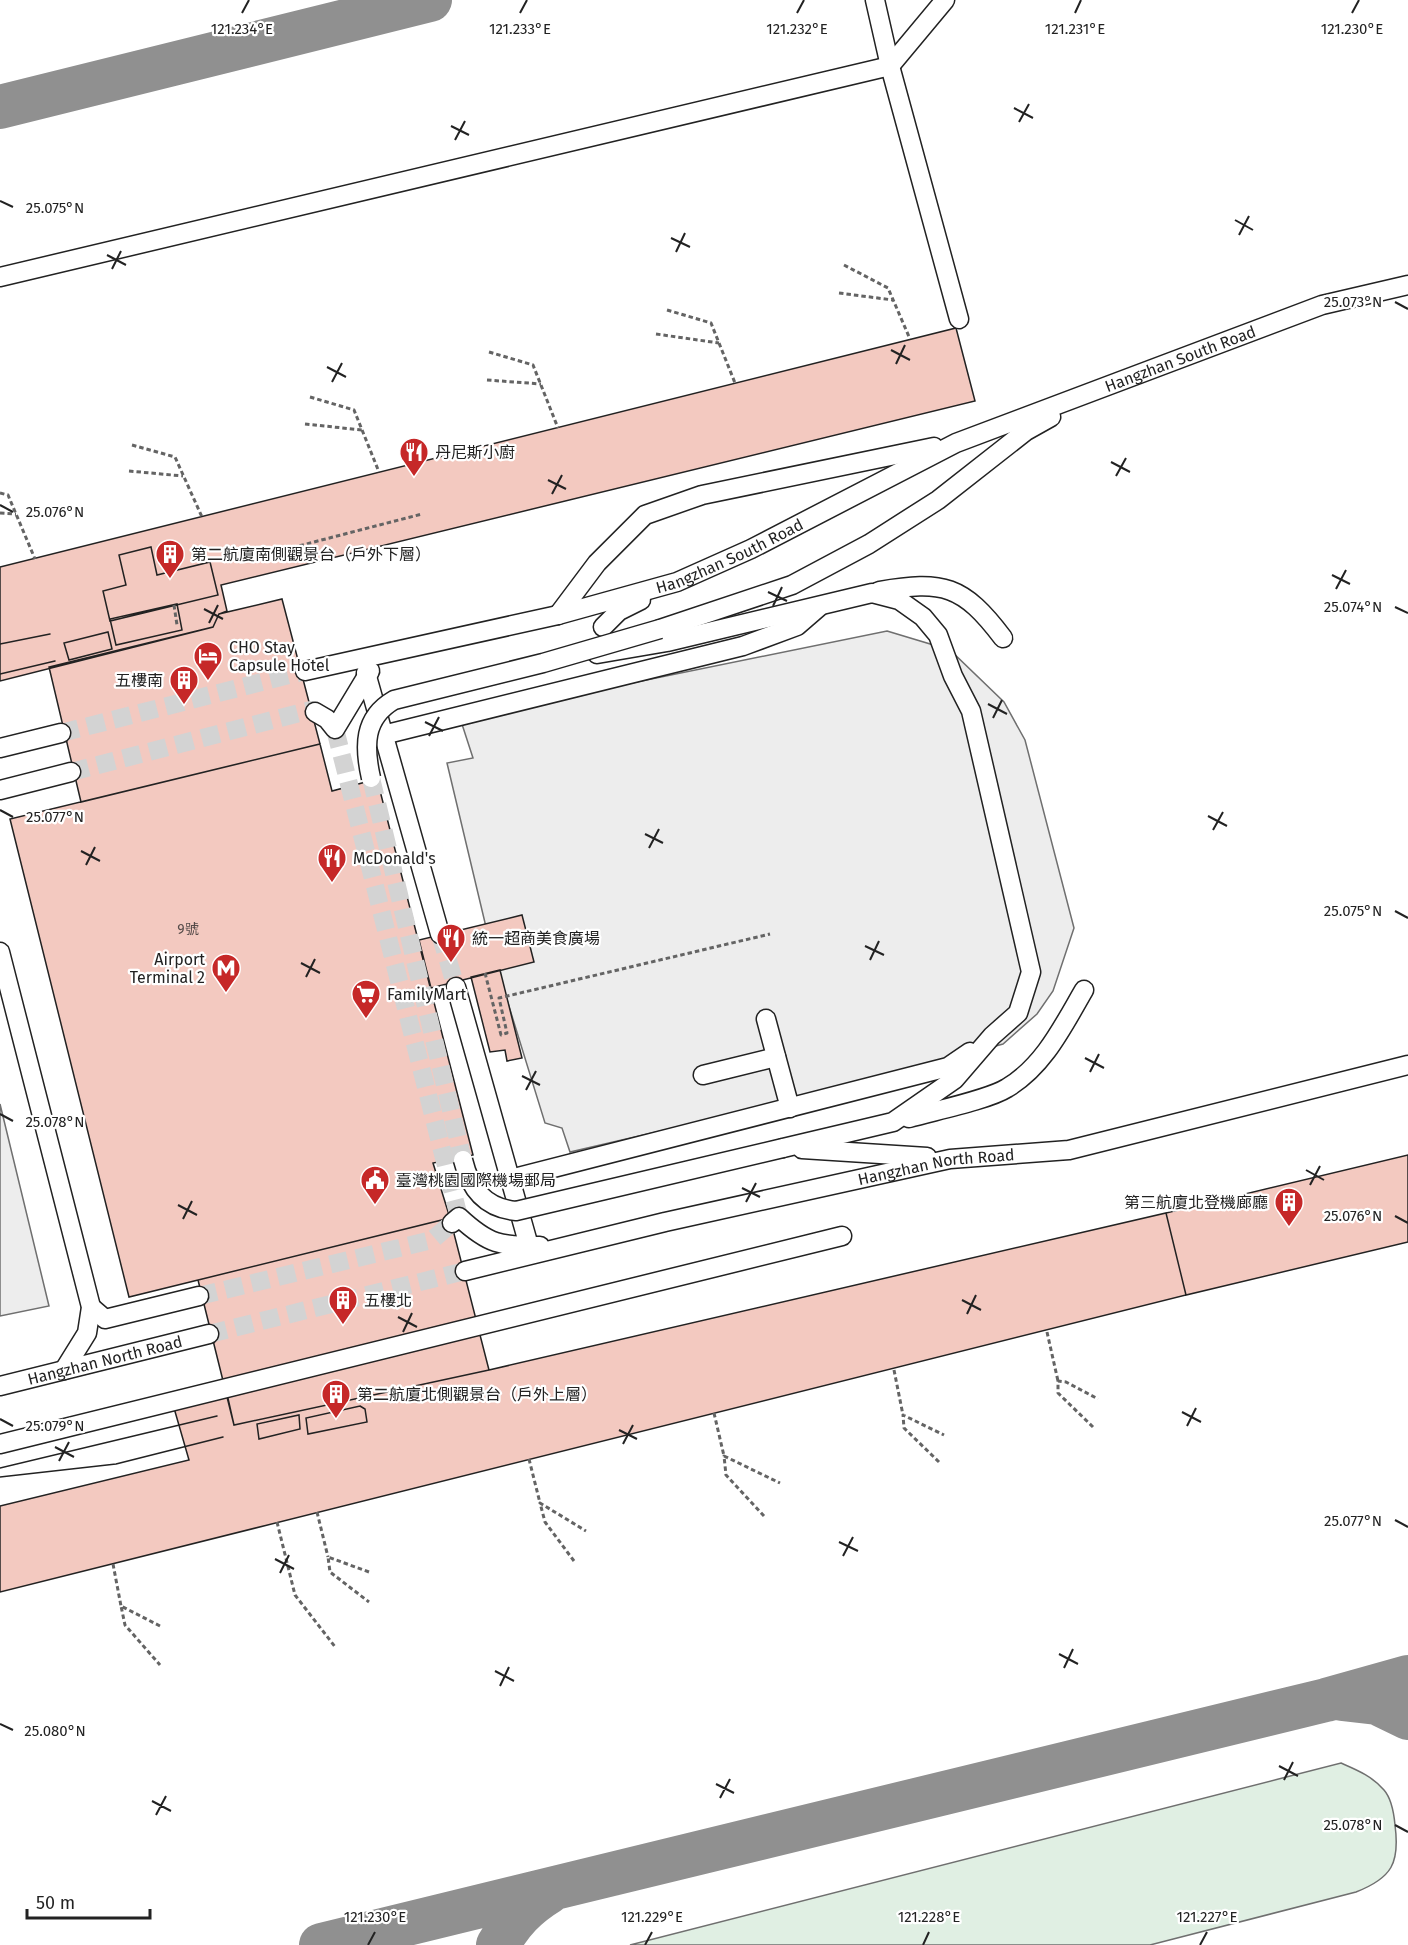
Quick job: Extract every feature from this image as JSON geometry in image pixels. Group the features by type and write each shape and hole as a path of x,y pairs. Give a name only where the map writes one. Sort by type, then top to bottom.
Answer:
{"street":[{"path":"875,0 890,66 959,319"},
{"path":"0,277 890,66 945,0"},
{"name":"Hangzhan South Road","path":"305,671 412,645 558,615 677,582 751,549 956,443 1322,305 1408,285"},
{"path":"663,635 792,585 850,554 938,500 1026,431 1096,390"},
{"name":"Hangzhan South Road","path":"558,615 597,563 645,515 702,495 956,443"},
{"path":"603,627 619,611 677,582"},
{"path":"371,778 365,752 367,735 373,719 384,706 394,700 663,635 909,586 943,587 965,596 985,615 1003,638"},
{"path":"510,1179 948,1067 992,1036 1018,1013 1031,972 971,711 953,676 938,635 923,617 899,600 872,593"},
{"path":"383,735 743,646 797,626 822,603"},
{"path":"315,712 327,719 334,729 366,673 412,645"},
{"path":"366,673 440,934"},
{"path":"0,748 61,733"},
{"path":"0,790 71,772"},
{"path":"0,952 91,1307 87,1333 64,1370"},
{"path":"456,987 530,1246"},
{"path":"464,1160 467,1175 476,1191 488,1204 502,1210 516,1210 893,1122 1006,1089 1032,1070 1056,1038 1084,990"},
{"path":"766,1019 790,1108"},
{"path":"893,1122 955,1079 992,1036"},
{"path":"703,1075 776,1057"},
{"name":"Hangzhan North Road","path":"465,1271 950,1159 1069,1150 1408,1065"},
{"path":"783,1148 950,1159"},
{"path":"455,1220 501,1245 566,1246"},
{"path":"0,1444 842,1236"},
{"path":"91,1307 105,1319 199,1296"},
{"name":"Hangzhan North Road","path":"0,1386 209,1334"}],"path":[{"path":"844,265 888,288 910,339"},
{"path":"839,293 893,300"},
{"path":"668,310 711,323 735,383"},
{"path":"656,334 719,343"},
{"path":"489,352 533,365 558,428"},
{"path":"488,380 541,384"},
{"path":"310,396 354,410 379,472"},
{"path":"305,424 362,430"},
{"path":"132,445 175,458 202,517"},
{"path":"129,471 183,476"},
{"path":"0,493 8,495 35,558"},
{"path":"0,513 16,514"},
{"path":"256,557 422,514"},
{"path":"174,605 177,625"},
{"path":"486,974 501,1035 507,1033 499,998 770,934"},
{"path":"1047,1332 1058,1381 1058,1393 1094,1427"},
{"path":"894,1370 904,1428 939,1462"},
{"path":"1058,1381 1066,1382 1098,1399"},
{"path":"714,1413 726,1475 764,1516"},
{"path":"903,1415 944,1435"},
{"path":"724,1456 780,1483"},
{"path":"529,1459 545,1522 574,1561"},
{"path":"540,1503 586,1531"},
{"path":"317,1512 330,1572 369,1602"},
{"path":"277,1522 295,1595 336,1648"},
{"path":"328,1557 369,1572"},
{"path":"113,1564 125,1624 160,1665"},
{"path":"121,1606 160,1626"}],"green space":[{"path":"1341,1763 1374,1781 1384,1790 1390,1802 1395,1821 1396,1850 1391,1868 1385,1875 1356,1892 1150,1945 630,1945"}],"shaded area":[{"path":"887,631 950,650 1004,702 1025,740 1074,928 1053,991 1037,1014 1003,1044 799,1099 570,1152 562,1128 545,1123 491,948 447,763 473,758 460,718"},
{"path":"0,1104 49,1306 0,1316"}],"building":[{"path":"956,328 975,401 221,585 227,611 219,614 213,627 0,681 0,567"},
{"name":"第二航廈南側觀景台（戶外下層）","path":"151,547 157,575 210,562 218,595 110,621 103,591 126,585 119,555"},
{"name":"五樓南","path":"282,599 320,744 81,802 49,667 213,627 219,614"},
{"path":"177,604 182,630 116,645 110,619"},
{"path":"108,632 112,649 69,660 64,643"},
{"path":"320,744 332,791 377,779 473,1155 433,1163 450,1218 129,1297 10,819"},
{"path":"522,915 534,962 431,988 419,940"},
{"path":"500,970 522,1058 507,1061 505,1050 490,1052 471,977"},
{"name":"第三航廈北登機廊廳","path":"1408,1155 1408,1242 1186,1295 1166,1213"},
{"path":"1166,1213 1186,1295 0,1592 0,1506 189,1460 174,1408 227,1394 234,1425 489,1370"},
{"name":"五樓北","path":"450,1218 489,1370 234,1425 198,1280"},
{"name":"第二航廈北側觀景台（戶外上層）","path":"360,1406 365,1409 367,1422 308,1434 306,1418"},
{"path":"299,1415 300,1429 259,1439 257,1424"}],"taxiway":[{"path":"0,107 430,0"},
{"path":"321,1945 1326,1700 1408,1677"},
{"path":"1342,1699 1377,1703 1408,1718"},
{"path":"498,1945 520,1915 549,1892"}],"tunnel":[{"path":"61,733 305,671"},
{"path":"71,772 311,710 315,712"},
{"path":"335,729 459,1217"},
{"path":"371,778 463,1160"},
{"path":"440,934 456,987"},
{"path":"199,1296 432,1240 452,1223"},
{"path":"209,1334 465,1271"}],"tram line":[{"path":"0,644 50,634"},
{"path":"0,674 55,661"},
{"path":"0,1468 217,1416"},
{"path":"0,1477 116,1464 223,1437"}],"place":[{"name":"丹尼斯小廚","path":"414,478"},
{"name":"第二航廈南側觀景台（戶外下層）","path":"170,580"},
{"name":"CHO Stay Capsule Hotel","path":"208,682"},
{"name":"五樓南","path":"184,706"},
{"name":"McDonald's","path":"332,884"},
{"name":"統一超商美食廣場","path":"451,964"},
{"name":"Airport Terminal 2","path":"226,994"},
{"name":"FamilyMart","path":"366,1020"},
{"name":"臺灣桃園國際機場郵局","path":"375,1206"},
{"name":"第三航廈北登機廊廳","path":"1289,1228"},
{"name":"五樓北","path":"343,1326"},
{"name":"第二航廈北側觀景台（戶外上層）","path":"336,1420"}]}
